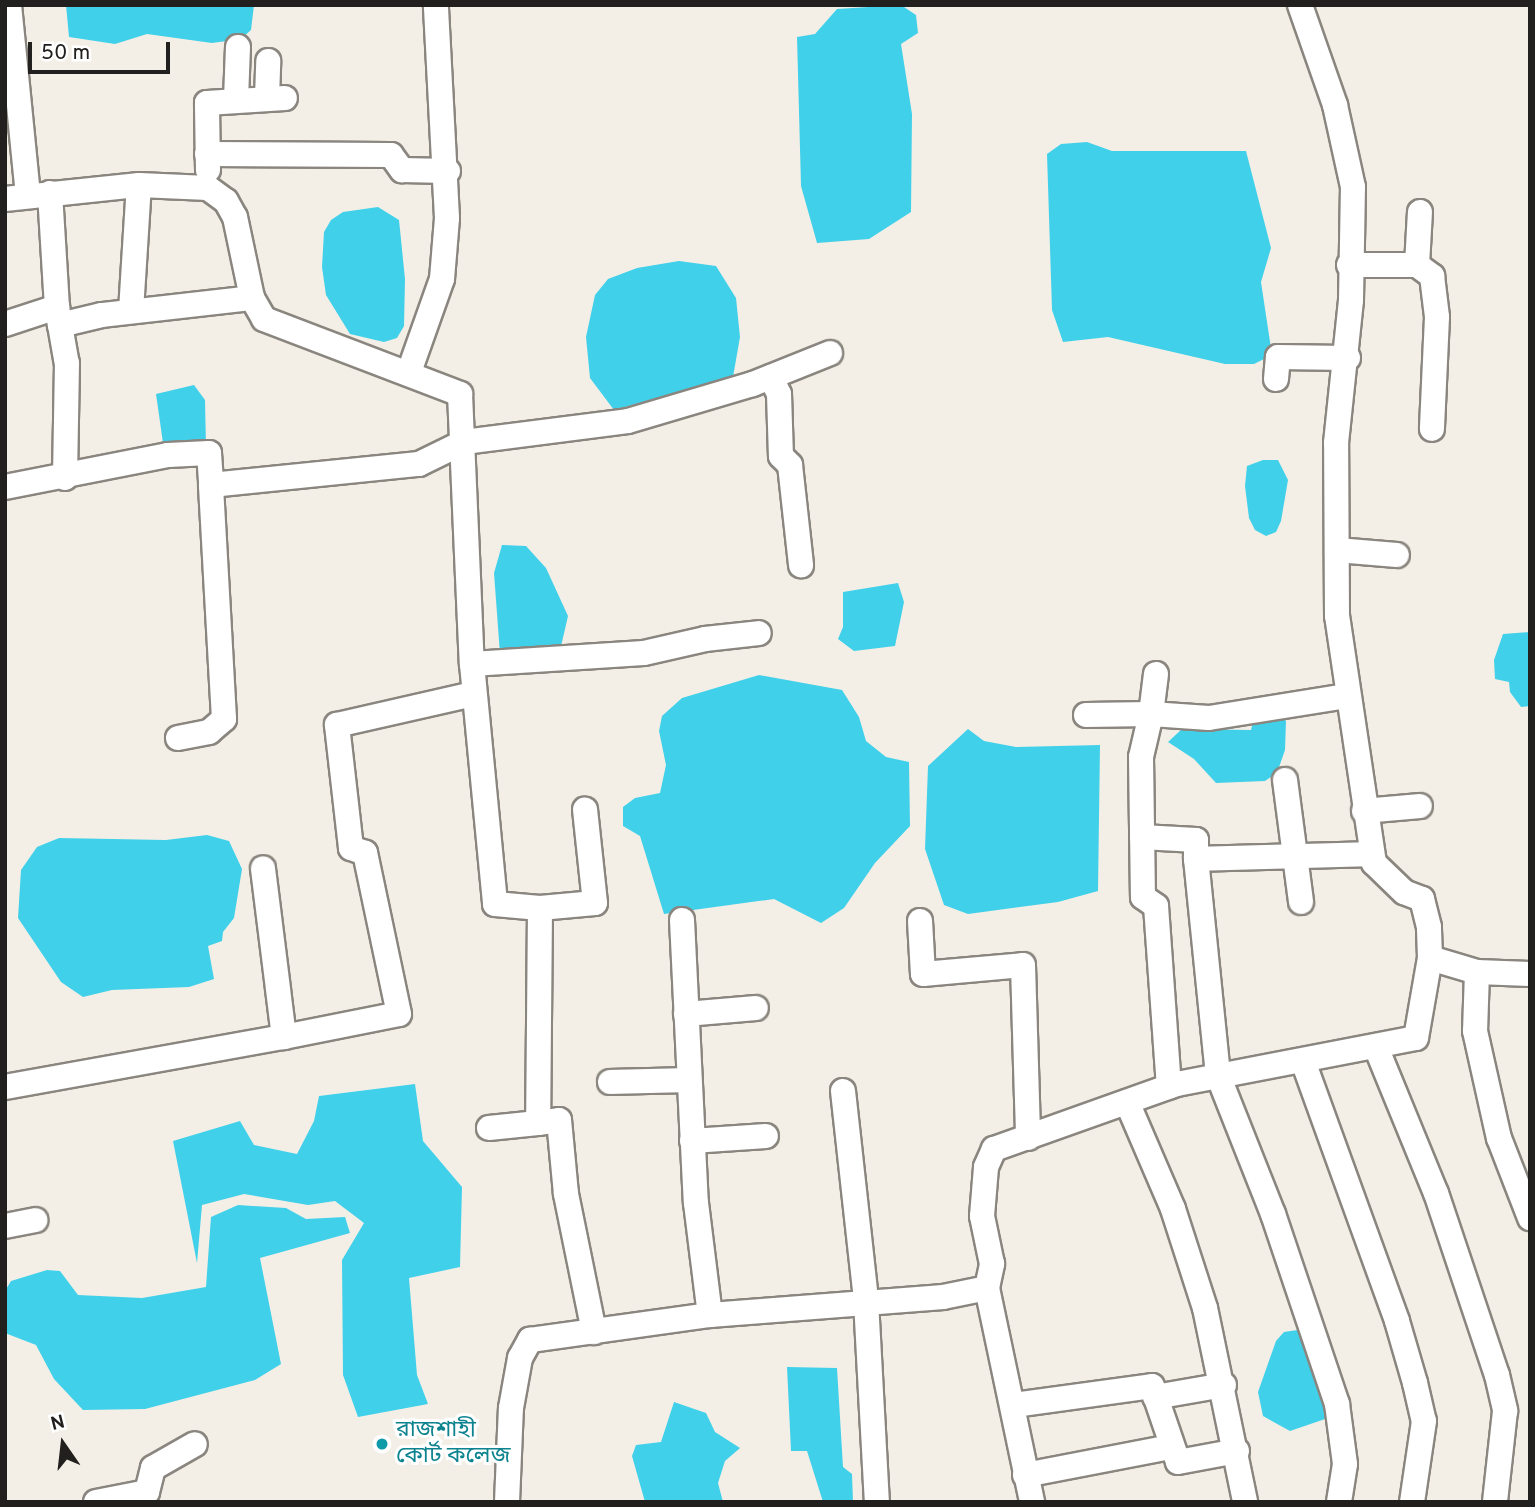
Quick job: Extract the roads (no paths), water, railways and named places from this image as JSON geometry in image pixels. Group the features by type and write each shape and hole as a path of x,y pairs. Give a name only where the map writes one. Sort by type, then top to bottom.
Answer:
{"street":[{"path":"9,5 28,196 67,363 65,478"},
{"path":"409,372 442,279 447,171 436,5"},
{"path":"1032,1502 1014,1405 987,1288 992,1264 982,1216 986,1167 994,1149 1169,1087 1218,1075 1416,1038 1430,958 1422,899 1404,892 1374,863 1364,811 1337,616 1336,443 1348,358 1353,187 1335,105 1300,5"},
{"path":"236,99 238,47"},
{"path":"208,188 207,103 276,98 268,61"},
{"path":"207,154 391,155 402,170 447,171"},
{"path":"28,196 139,185 208,188 226,201 235,217 252,298 264,319 409,372 460,394 474,694 495,904 540,908 595,903 585,810"},
{"path":"131,312 139,185"},
{"path":"1417,265 1420,212"},
{"path":"1349,265 1417,265 1432,276 1437,317 1432,429"},
{"path":"5,324 58,316 131,312 252,298"},
{"path":"211,485 419,464 464,442 628,421 771,377 830,353"},
{"path":"1276,379 1278,357 1348,358"},
{"path":"771,377 779,394 782,456 790,465 801,565"},
{"path":"5,487 65,478 168,455 209,453 224,719 209,732 177,738"},
{"path":"1337,550 1397,555"},
{"path":"472,664 644,653 705,639 759,633"},
{"path":"1156,674 1152,714 1141,757 1143,897 1156,906 1169,1087"},
{"path":"5,1087 399,1014 365,853 351,848 337,726 474,694"},
{"path":"1086,715 1152,714 1209,718 1347,696"},
{"path":"1285,780 1301,902"},
{"path":"1364,811 1420,806"},
{"path":"1142,837 1196,840 1218,1075 1273,1214 1337,1405 1345,1464 1339,1502"},
{"path":"1196,859 1294,859 1372,853"},
{"path":"264,868 284,1037"},
{"path":"538,1123 540,908"},
{"path":"682,920 692,1141 710,1315"},
{"path":"920,921 923,974 1023,965 1028,1138"},
{"path":"1430,958 1477,972 1530,974"},
{"path":"1477,972 1475,1031 1480,1055 1499,1138 1530,1218"},
{"path":"686,1014 756,1008"},
{"path":"1376,1047 1436,1193 1497,1375 1505,1411 1495,1502"},
{"path":"1303,1061 1397,1321 1418,1395 1424,1421 1412,1502"},
{"path":"610,1082 688,1080"},
{"path":"843,1091 866,1301 877,1502"},
{"path":"1128,1102 1173,1209 1224,1385 1245,1502"},
{"path":"489,1128 559,1120 566,1194 594,1332"},
{"path":"692,1141 766,1136"},
{"path":"5,1226 35,1220"},
{"path":"507,1502 511,1408 520,1358 530,1340 710,1315 943,1297 987,1288"},
{"path":"1155,1397 1224,1385"},
{"path":"1014,1405 1152,1386 1170,1447 1174,1448 1178,1462 1237,1451"},
{"path":"96,1502 147,1492 153,1468 195,1444"},
{"path":"1025,1475 1170,1447"}],"water":[{"path":"66,5 254,5 251,30 241,39 212,43 147,34 115,44 69,37"},
{"path":"901,5 916,15 918,33 901,44 912,114 911,212 869,239 817,243 801,186 797,37 815,34 837,9"},
{"path":"1087,142 1112,151 1246,151 1271,248 1261,282 1272,355 1254,364 1225,364 1108,337 1063,342 1052,310 1047,154 1061,144"},
{"path":"378,207 399,220 405,279 404,326 397,338 384,342 350,334 326,295 322,267 324,232 331,220 343,212"},
{"path":"679,261 716,266 736,298 740,337 733,377 614,410 590,378 586,337 595,295 608,279 637,268"},
{"path":"194,385 205,400 206,448 164,450 156,394"},
{"path":"1263,460 1278,460 1288,480 1281,521 1276,532 1266,536 1255,530 1249,518 1245,486 1247,466"},
{"path":"502,545 526,546 546,568 568,616 559,655 500,654 494,573"},
{"path":"898,583 904,602 895,646 854,651 838,639 843,627 843,592"},
{"path":"1530,632 1530,706 1521,707 1510,692 1509,682 1495,679 1494,660 1503,634"},
{"path":"759,675 842,690 859,717 866,741 886,757 909,762 910,826 875,863 844,908 821,923 774,899 664,914 640,836 623,826 623,807 635,798 660,793 666,765 659,731 662,716 682,698"},
{"path":"1256,710 1275,712 1286,721 1285,750 1277,773 1265,781 1216,783 1194,759 1168,742 1182,729 1251,730"},
{"path":"968,729 984,741 1016,747 1100,745 1098,891 1058,902 968,914 944,905 925,849 928,766"},
{"path":"207,835 229,841 242,869 234,918 223,932 222,941 208,946 214,979 189,987 112,990 83,997 61,982 18,918 21,870 37,847 59,838 166,840"},
{"path":"415,1084 423,1141 462,1187 460,1267 409,1278 417,1375 428,1404 358,1417 343,1375 342,1260 364,1223 335,1201 308,1205 244,1194 202,1205 197,1263 173,1141 240,1121 254,1145 297,1154 314,1121 319,1096"},
{"path":"238,1205 286,1208 306,1219 345,1217 350,1233 260,1258 281,1364 255,1380 145,1409 83,1410 54,1379 36,1345 5,1333 5,1291 11,1281 47,1270 60,1271 78,1295 142,1298 206,1287 211,1217"},
{"path":"1311,1328 1328,1418 1290,1431 1263,1416 1258,1392 1276,1341 1284,1332"},
{"path":"787,1367 837,1368 843,1467 852,1474 853,1502 823,1502 807,1451 791,1451"},
{"path":"674,1402 706,1413 715,1432 740,1448 725,1461 718,1483 723,1502 645,1502 632,1456 636,1445 661,1442"}],"place":[{"name":"রাজশাহী কোর্ট কলেজ","path":"382,1444"}]}
